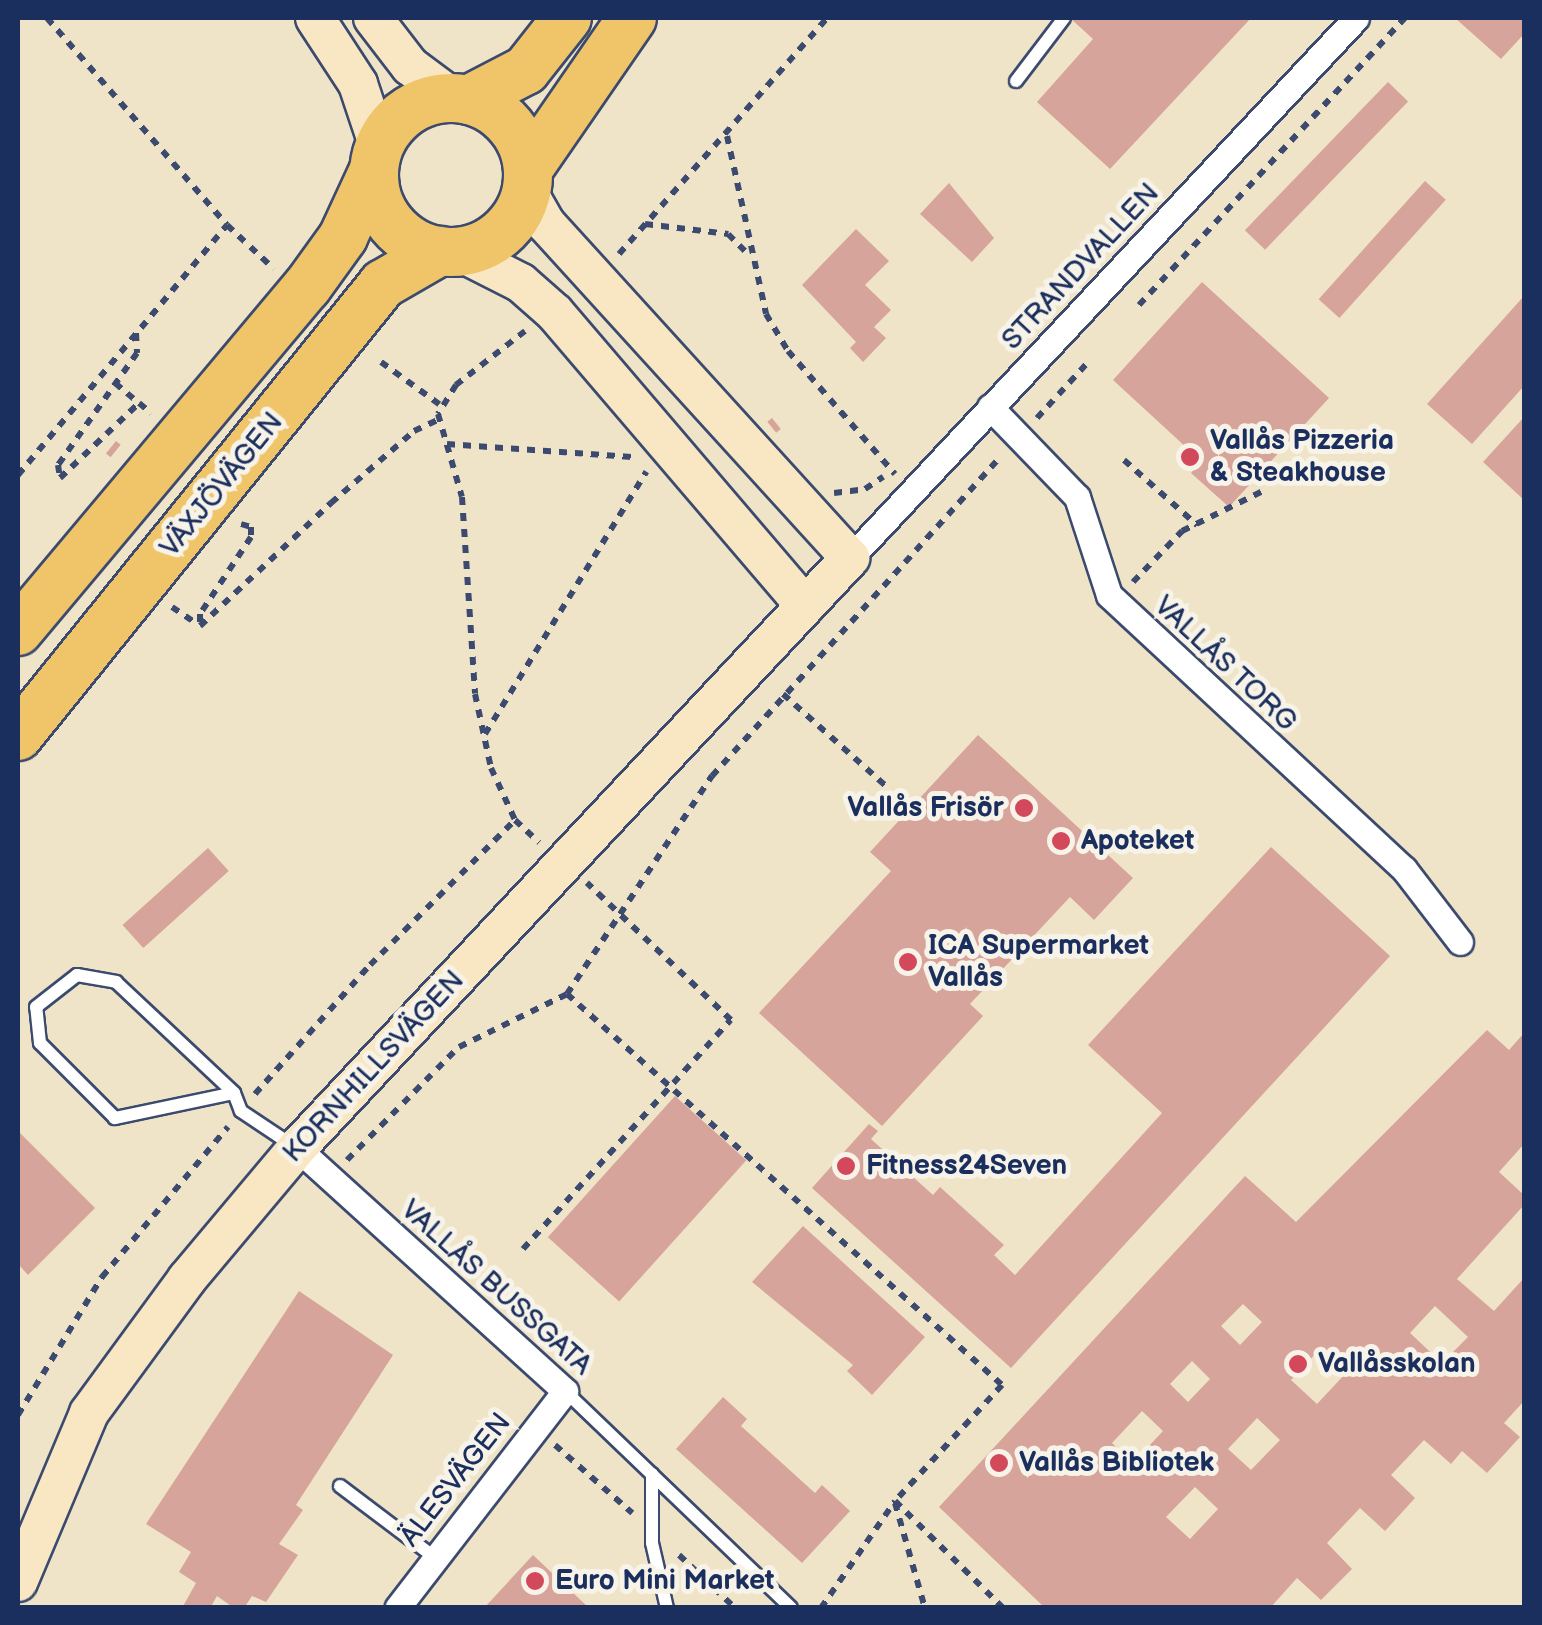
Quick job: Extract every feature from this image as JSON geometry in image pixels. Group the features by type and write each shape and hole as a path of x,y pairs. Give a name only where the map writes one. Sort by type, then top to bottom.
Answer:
{"highway":[{"path":"18,631 306,288 342,237 376,158 408,110 461,99 526,70 567,18"},
{"name":"VÄXJÖVÄGEN","path":"18,736 383,284 450,251 499,235 527,179 632,18"},
{"path":"461,99 509,125 527,179"},
{"path":"376,158 379,204 390,223 408,239 450,251"}],"street":[{"path":"315,18 358,84 376,158"},
{"path":"373,18 410,66 461,99"},
{"name":"STRANDVALLEN","path":"850,558 1356,18"},
{"path":"527,179 546,224 850,558"},
{"path":"450,251 521,282 555,313 806,606"},
{"name":"VALLÅS TORG","path":"990,407 1077,497 1098,571 1115,601 1404,869 1460,942"},
{"name":"KORNHILLSVÄGEN","path":"18,1582 90,1413 187,1279 297,1148 850,558"},
{"name":"VALLÅS BUSSGATA","path":"297,1148 565,1391"},
{"name":"ÄLESVÄGEN","path":"396,1608 432,1556 565,1391"}],"lane":[{"path":"1016,81 1064,18"},
{"path":"234,1092 115,1118 40,1043 36,1006 76,974 116,982 234,1092 241,1111 297,1148"},
{"name":"VALLÅS BUSSGATA","path":"565,1391 777,1601 791,1608"},
{"path":"652,1474 652,1543 668,1608"},
{"path":"340,1486 432,1556"}],"path":[{"path":"47,18 228,225 278,272"},
{"path":"619,254 642,224 727,136 827,18"},
{"path":"1138,305 1405,18"},
{"path":"727,136 749,254 766,314 788,352 941,520"},
{"path":"642,224 728,234 749,254"},
{"path":"18,475 228,225"},
{"path":"534,324 439,404 438,420 462,497 475,694 484,736 516,820 539,842"},
{"path":"136,333 137,353 58,465 60,478 138,403"},
{"path":"329,1178 459,1047 567,994 712,776 782,694 1090,360"},
{"path":"381,362 439,404"},
{"path":"115,383 152,414"},
{"path":"172,607 196,623 208,625 330,502 414,430 438,420"},
{"path":"447,444 634,457 646,471 484,736"},
{"path":"1124,460 1197,525"},
{"path":"1115,601 1182,531 1264,490"},
{"path":"196,623 251,526 241,524 229,537"},
{"path":"162,619 182,596"},
{"path":"782,694 888,788"},
{"path":"523,1249 730,1020 582,878"},
{"path":"567,994 671,1083 1002,1385 894,1502 821,1608"},
{"path":"894,1502 925,1608"},
{"path":"894,1502 1003,1608"}],"building":[{"path":"1070,18 1251,18 1110,169 1037,102 1093,39"},
{"path":"1455,18 1524,18 1524,34 1501,59"},
{"path":"1388,82 1408,101 1265,250 1245,230"},
{"path":"1425,181 1446,200 1339,318 1319,299"},
{"path":"949,183 994,238 972,262 920,214"},
{"path":"856,229 889,261 865,285 891,310 874,327 886,338 863,362 850,348 856,342 802,285"},
{"path":"1202,282 1329,398 1229,507 1191,473 1201,461 1113,380"},
{"path":"1524,296 1524,386 1472,444 1427,404"},
{"path":"1524,417 1524,500 1483,462"},
{"path":"772,418 781,429 776,433 767,422"},
{"path":"116,441 121,445 111,457 106,453"},
{"name":"ICA Supermarket Vallås","path":"978,735 1133,878 1094,920 1070,897 970,1004 983,1016 882,1126 759,1013 891,871 870,852"},
{"path":"1271,847 1390,956 1011,1368 812,1188 869,1124 878,1131 871,1139 933,1195 940,1187 1004,1245 994,1255 1015,1275 1162,1113 1088,1045"},
{"path":"208,848 229,871 143,948 123,925"},
{"name":"Vallåsskolan","path":"1487,1030 1509,1050 1524,1033 1524,1144 1499,1172 1524,1195 1524,1205 1457,1279 1494,1311 1524,1278 1524,1401 1504,1423 1520,1437 1487,1473 1462,1451 1451,1464 1424,1440 1391,1475 1415,1498 1385,1531 1360,1508 1327,1543 1352,1569 1321,1600 1297,1578 1270,1608 1045,1608 939,1507 1245,1176 1296,1222","holes":["1243,1304 1262,1322 1240,1345 1221,1326","1435,1306 1468,1337 1442,1363 1410,1333","1321,1348 1346,1373 1317,1404 1291,1380","1192,1361 1210,1379 1188,1402 1170,1384","1142,1411 1163,1431 1133,1463 1112,1443","1257,1418 1280,1440 1251,1470 1228,1449","1195,1487 1218,1509 1190,1539 1166,1517"]},
{"path":"675,1096 746,1160 619,1301 548,1237"},
{"path":"18,1131 95,1208 28,1275 18,1264"},
{"path":"803,1226 925,1337 872,1395 847,1371 853,1365 752,1282"},
{"path":"299,1291 393,1355 296,1505 303,1510 279,1544 298,1555 266,1602 252,1596 244,1608 234,1608 217,1596 210,1608 182,1608 196,1583 179,1572 191,1552 146,1524"},
{"path":"723,1397 747,1419 741,1426 815,1493 822,1485 850,1511 802,1563 676,1449"},
{"name":"Euro Mini Market","path":"533,1555 589,1608 484,1608"}],"place":[{"name":"Vallås Pizzeria & Steakhouse","path":"1190,457"},
{"name":"Vallås Frisör","path":"1024,808"},
{"name":"Apoteket","path":"1061,841"},
{"name":"ICA Supermarket Vallås","path":"908,962"},
{"name":"Fitness24Seven","path":"846,1166"},
{"name":"Vallåsskolan","path":"1298,1364"},
{"name":"Vallås Bibliotek","path":"999,1463"},
{"name":"Euro Mini Market","path":"535,1581"}]}
